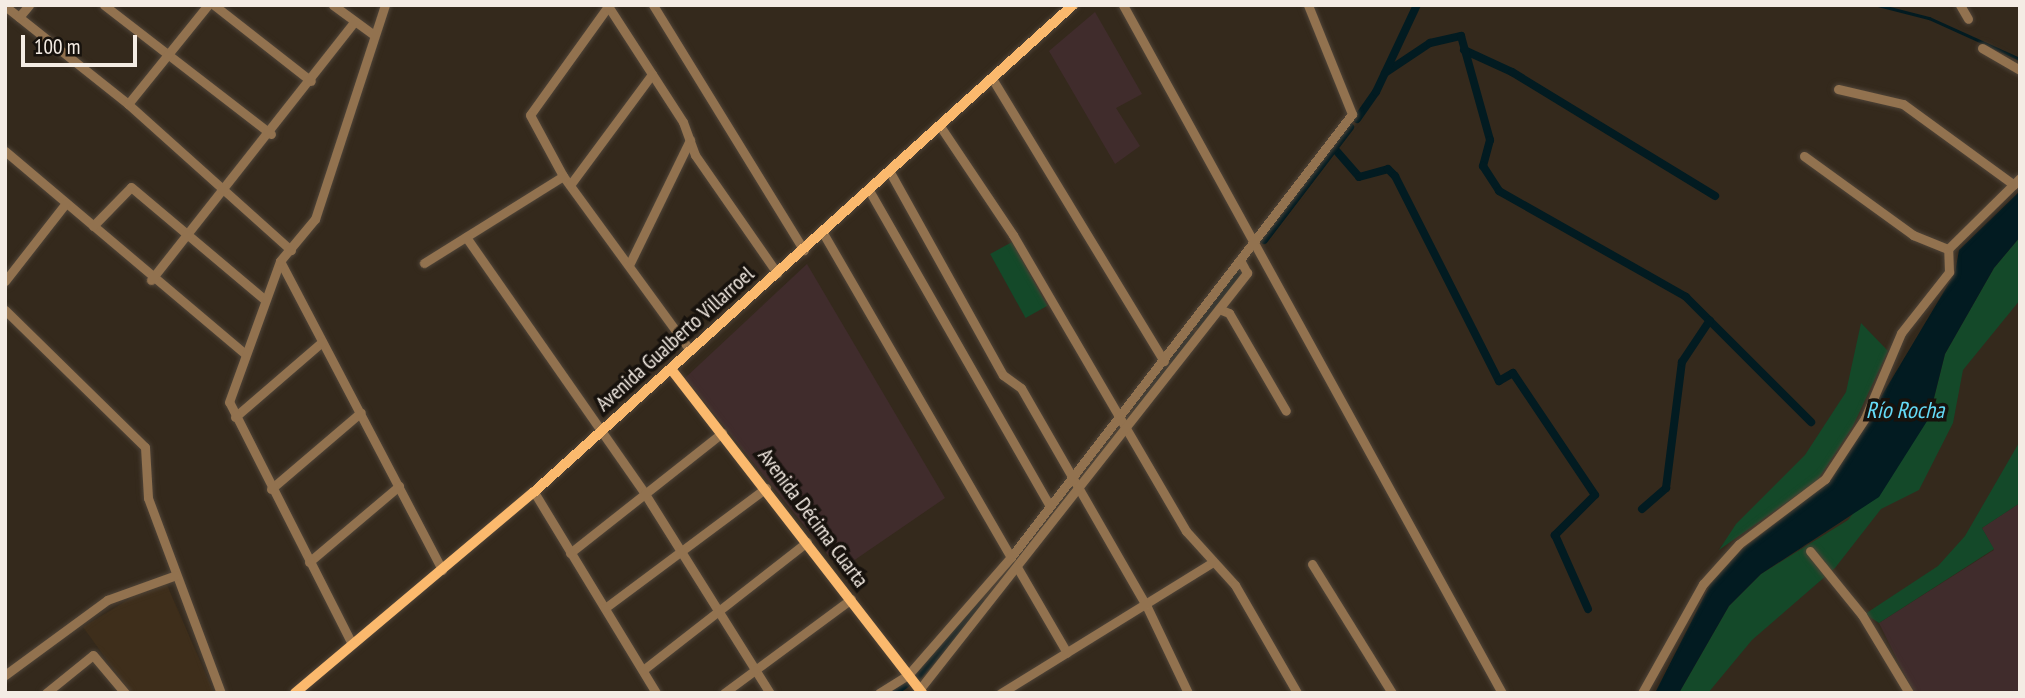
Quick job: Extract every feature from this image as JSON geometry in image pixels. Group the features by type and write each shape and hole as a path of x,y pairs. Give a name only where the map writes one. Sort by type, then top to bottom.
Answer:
{"main road":[{"name":"Avenida Gualberto Villarroel","path":"303,690 352,645 534,492 776,273 942,130 1073,5"},
{"name":"Avenida Décima Cuarta","path":"671,369 921,691"}],"street":[{"path":"19,17 29,5"},
{"path":"104,5 271,134"},
{"path":"128,104 208,5"},
{"path":"214,5 311,81"},
{"path":"333,5 374,35"},
{"path":"352,645 229,402 280,261 315,219 385,5"},
{"path":"653,5 804,250"},
{"path":"1124,5 1502,693"},
{"path":"879,693 908,675 1011,557 1352,114 1308,5"},
{"path":"1960,5 1968,19"},
{"path":"5,6 128,104 291,250"},
{"path":"690,350 630,263 563,176 530,115 608,6 776,273"},
{"path":"151,280 226,193 354,22"},
{"path":"1983,48 2020,70"},
{"path":"570,186 652,74"},
{"path":"993,80 1164,361"},
{"path":"1642,693 1703,584 1739,544 1825,479 1865,418 1901,333 1949,271 1948,249 2017,181 1903,104 1838,89"},
{"path":"942,130 1121,417 1186,531 1235,585 1297,693"},
{"path":"630,263 690,140"},
{"path":"5,151 151,280 245,355"},
{"path":"1804,156 1913,235 1948,249"},
{"path":"891,174 1003,375 1021,388 1147,607 1188,693"},
{"path":"424,263 563,176"},
{"path":"93,226 131,187 265,300"},
{"path":"870,192 1050,506"},
{"path":"5,281 66,203"},
{"path":"824,233 1011,557"},
{"path":"467,237 645,494 770,693"},
{"path":"280,261 442,570"},
{"path":"921,691 1247,273 1240,261"},
{"path":"1219,309 1229,313 1286,411"},
{"path":"5,310 145,447 148,498 221,693"},
{"path":"235,417 322,342"},
{"path":"271,489 361,412"},
{"path":"570,553 722,433"},
{"path":"309,562 399,486"},
{"path":"605,608 766,488"},
{"path":"534,492 656,693"},
{"path":"643,670 807,542"},
{"path":"1810,551 1862,615 1909,693"},
{"path":"1001,693 1147,607 1213,562"},
{"path":"1312,564 1392,693"},
{"path":"1017,568 1067,653"},
{"path":"5,675 107,600 176,575"},
{"path":"724,693 850,599"},
{"path":"46,693 93,655 125,693"}],"shaded area":[{"path":"1095,12 1142,94 1116,108 1140,146 1115,164 1049,51"},
{"path":"807,264 945,498 840,570 685,378"},
{"path":"2020,503 2020,693 1914,693 1879,623 1994,550 1982,528"},
{"path":"164,578 214,693 131,693 83,627"}],"green space":[{"path":"2020,237 2020,300 1963,370 1953,423 1919,490 1881,509 1835,568 1752,640 1708,693 1679,693 1729,606 1761,574 1848,520 1929,418 1945,354 1994,268"},
{"path":"1012,242 1047,306 1026,318 990,254"},
{"path":"1861,323 1888,351 1853,426 1817,481 1719,550 1736,524 1805,455 1846,392"},
{"path":"2020,441 2020,503 1982,528 1994,549 1879,623 1865,614 1938,566 1965,536"}],"water":[{"name":"Río Rocha","path":"2020,191 2020,237 1994,268 1945,354 1929,418 1879,497 1761,574 1729,606 1679,693 1655,693 1711,583 1740,551 1832,479 1955,273 1959,250"}],"waterway":[{"path":"1357,119 1376,92 1417,5"},
{"path":"1878,5 1929,18 2020,59"},
{"path":"1385,73 1430,43 1461,36 1490,140 1483,166 1499,191 1686,297 1811,422"},
{"path":"1464,50 1512,72 1715,196"},
{"path":"1264,240 1350,127"},
{"path":"1334,148 1359,177 1388,169 1395,176 1499,381 1513,373 1595,495 1555,535 1588,609"},
{"path":"1199,324 1239,272"},
{"path":"1642,509 1666,488 1682,362 1710,320"},
{"path":"1137,406 1190,335"},
{"path":"917,677 982,603"},
{"path":"893,693 906,684"}]}
